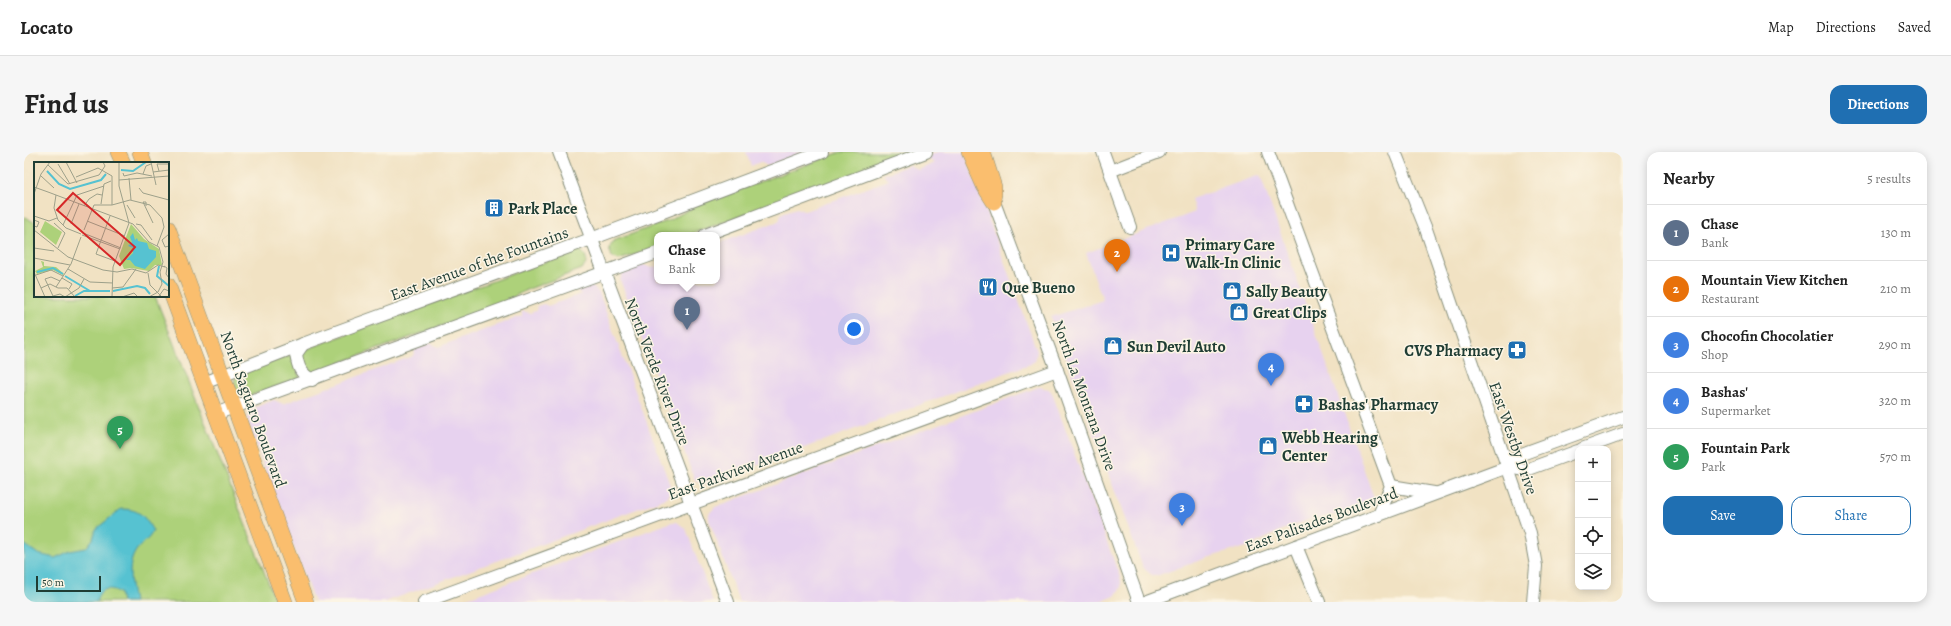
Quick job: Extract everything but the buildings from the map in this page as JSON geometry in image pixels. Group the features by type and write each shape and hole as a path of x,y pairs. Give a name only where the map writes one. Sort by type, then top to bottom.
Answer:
{"main road":[{"path":"118,152 123,162"},
{"path":"140,152 144,162"},
{"name":"North La Montana Drive","path":"969,152 984,186 994,202"},
{"name":"North La Montana Drive","path":"983,152 994,187 994,202"},
{"name":"North Saguaro Boulevard","path":"169,231 306,602"},
{"path":"169,288 285,602"}],"street":[{"name":"North Verde River Drive","path":"559,152 728,602"},
{"path":"713,232 926,152"},
{"path":"1103,152 1130,227"},
{"path":"1110,171 1159,152"},
{"path":"1268,152 1391,486 1379,515"},
{"name":"East Westby Drive","path":"1395,152 1426,229 1508,467 1534,550 1536,566 1533,602"},
{"name":"East Avenue of the Fountains","path":"204,383 303,344 591,239 820,153"},
{"name":"North La Montana Drive","path":"994,202 1057,370 1139,602"},
{"path":"215,414 312,380 654,254"},
{"path":"303,344 296,354 297,363 300,372 312,380"},
{"name":"East Parkview Avenue","path":"424,602 1057,370"},
{"name":"East Palisades Boulevard","path":"1145,602 1508,467 1519,455 1623,417"},
{"path":"1590,446 1623,434"},
{"name":"East Palisades Boulevard","path":"1508,467 1526,470 1575,452"},
{"path":"1391,486 1438,493"},
{"path":"1296,546 1319,602"}],"shaded area":[{"path":"746,152 804,152 768,166 760,162 751,166"},
{"path":"937,152 964,152 1037,351 1035,361 707,484 697,482 694,478 620,280 623,272 641,264 652,268 654,267 654,284 720,284 720,243 779,221 782,213 797,208 805,211 889,180 883,175 909,165 918,170 935,163 925,158"},
{"path":"1260,175 1375,501 1339,514 1308,520 1280,531 1250,546 1209,557 1156,576 1152,575 1143,568 1051,317 1103,300 1086,253 1195,212 1191,199"},
{"path":"585,285 594,287 599,293 670,485 668,496 664,499 385,602 314,602 249,425 247,418 251,409 274,400 283,404 413,356 415,349 431,343 438,347 522,316 522,311 530,313 536,311 537,306 544,304 548,306 581,294 575,289"},
{"path":"1039,387 1049,389 1052,393 1121,580 1121,588 1115,596 1100,602 739,602 709,520 709,514 715,507"},
{"path":"672,522 677,522 686,529 713,602 457,602"}],"green space":[{"path":"841,152 914,152 696,232 654,232 654,248 619,260 612,257 609,248 613,241 670,220 697,205"},
{"path":"24,216 34,222 34,297 155,297 276,602 24,602"},
{"path":"578,250 583,253 586,258 586,264 582,269 526,290 499,305 309,374 299,356 304,350"},
{"path":"291,355 300,378 243,398 237,393 234,381 237,375"}],"water":[{"path":"121,509 132,510 140,514 144,517 153,531 135,553 130,567 134,602 122,602 120,593 113,589 109,589 102,591 99,594 97,602 24,602 24,544 38,554 55,558 70,551 86,548 93,539 96,529"}],"place":[{"name":"Park Place","path":"494,208"},
{"name":"Primary Care Walk-In Clinic","path":"1171,253"},
{"name":"Mountain View Kitchen","path":"1117,272"},
{"name":"Que Bueno","path":"988,287"},
{"name":"Sally Beauty","path":"1232,291"},
{"name":"Great Clips","path":"1239,312"},
{"name":"Chase","path":"687,330"},
{"name":"Sun Devil Auto","path":"1113,346"},
{"name":"CVS Pharmacy","path":"1517,350"},
{"name":"Bashas'","path":"1271,386"},
{"name":"Bashas' Pharmacy","path":"1304,404"},
{"name":"Webb Hearing Center","path":"1268,446"},
{"name":"Fountain Park","path":"120,449"},
{"name":"Chocofin Chocolatier","path":"1182,526"}]}
